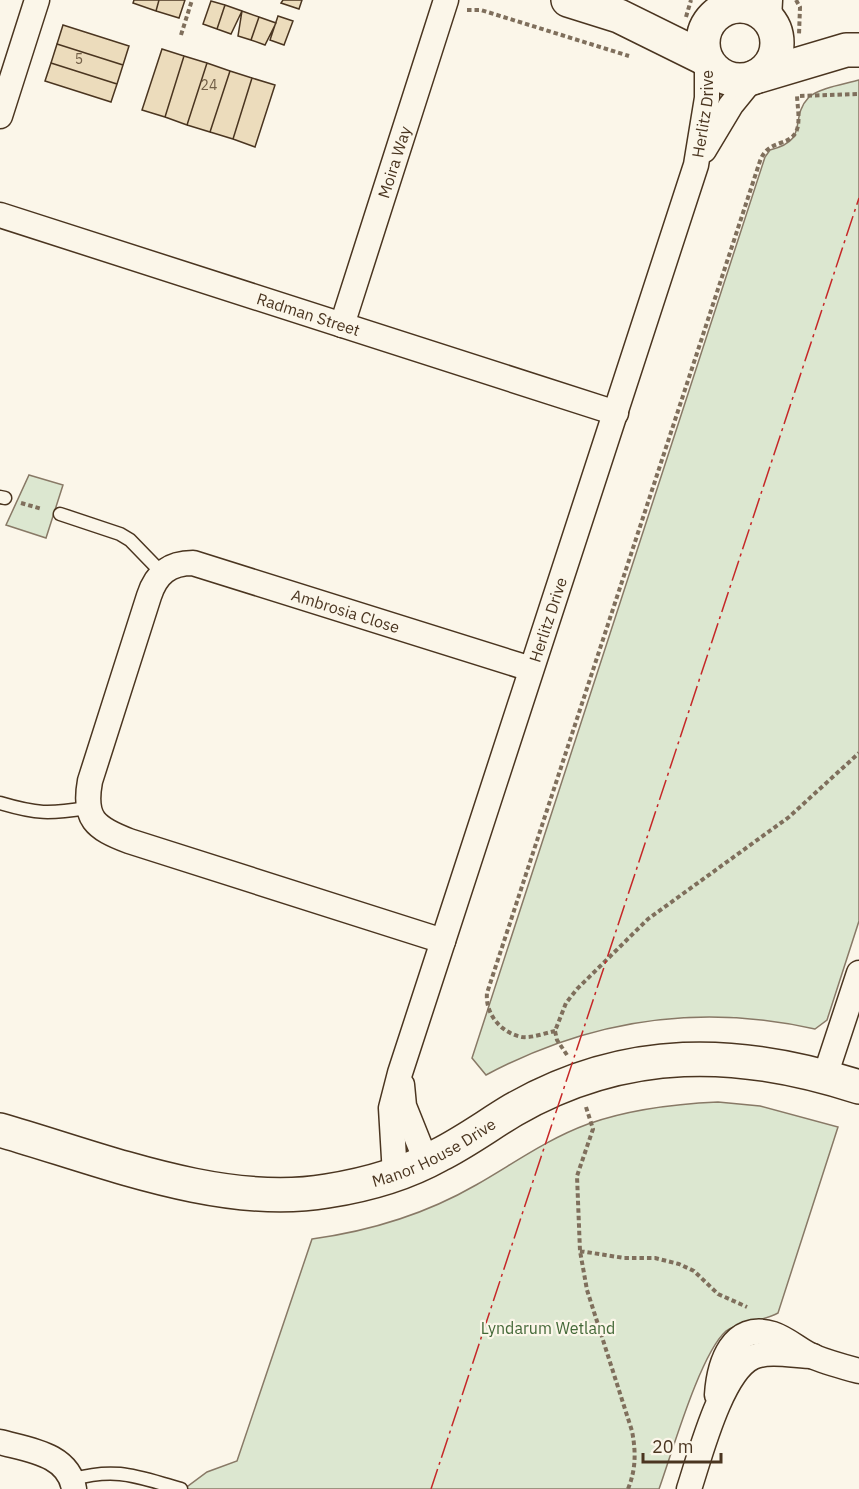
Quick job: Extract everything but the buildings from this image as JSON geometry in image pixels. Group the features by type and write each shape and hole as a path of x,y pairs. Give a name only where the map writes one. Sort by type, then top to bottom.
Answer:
{"street":[{"path":"0,116 37,0"},
{"name":"Moira Way","path":"342,325 447,0"},
{"path":"568,0 619,16 707,60"},
{"path":"619,16 679,21 739,6 771,16 799,40 852,50"},
{"path":"721,9 703,35 707,60 714,70 732,80 754,78 852,50"},
{"path":"754,78 772,62 777,51 771,16"},
{"name":"Herlitz Drive","path":"394,1175 391,1108 400,1073 696,165 707,98 707,60"},
{"name":"Herlitz Drive","path":"696,165 716,129 754,78"},
{"name":"Radman Street","path":"0,215 616,413"},
{"name":"Ambrosia Close","path":"162,573 182,563 205,566 531,669"},
{"path":"162,573 151,590 90,781 87,808 91,818 110,834 443,941"},
{"path":"825,1076 859,973"},
{"name":"Manor House Drive","path":"0,1130 182,1183 258,1195 325,1192 394,1175 426,1161 541,1096 578,1080 630,1066 665,1060 726,1058 763,1062 825,1076 859,1087"},
{"name":"Herlitz Drive","path":"400,1073 404,1106 426,1161"},
{"path":"689,1489 716,1406 718,1377 724,1355 733,1343 749,1347 757,1332 773,1333 813,1356 859,1371"},
{"path":"0,1442 57,1460 68,1469 74,1484"}],"lane":[{"path":"60,514 120,534 130,540 162,573"},
{"path":"0,803 32,813 49,814 87,808"},
{"path":"74,1484 95,1473 123,1473 181,1489"}],"path":[{"path":"181,35 192,0"},
{"path":"481,10 636,59"},
{"path":"555,1031 531,1037 512,1033 489,1014 486,1005 487,993 760,161 768,147 792,136 797,131 797,96 859,94"},
{"path":"3,497 60,514"},
{"path":"580,1251 624,1258 655,1258 679,1264 694,1271 718,1294 753,1309"}],"green space":[{"path":"859,80 859,921 827,1020 815,1029 772,1021 730,1017 646,1022 605,1029 565,1041 525,1056 486,1075 472,1058 765,157 770,150 783,146 795,135 800,113 809,97 826,89"},
{"path":"29,475 63,485 46,538 6,525"},
{"name":"Lyndarum Wetland","path":"718,1102 760,1106 838,1127 778,1313 731,1328 716,1343 697,1382 659,1489 184,1489 207,1472 237,1461 312,1239 376,1226 437,1205 476,1185 544,1144 588,1124 652,1108"}],"power":[{"path":"431,1489 859,198"}]}
